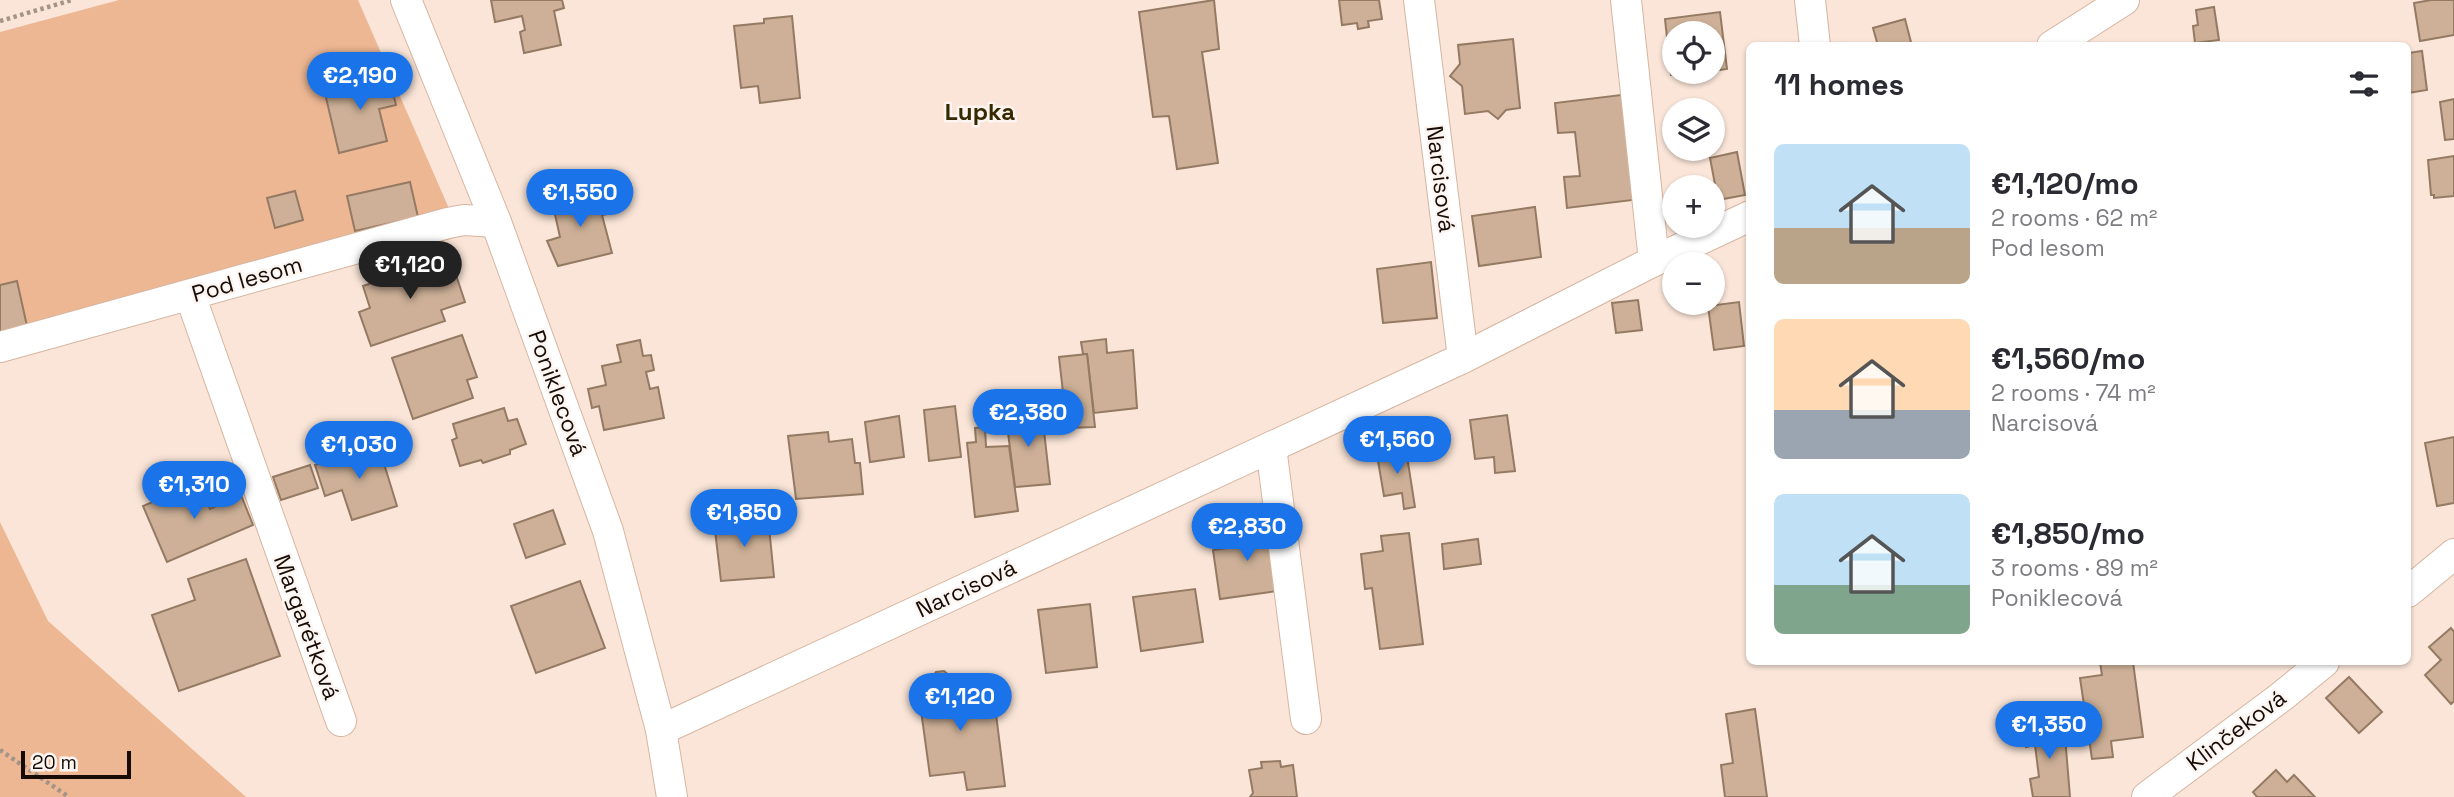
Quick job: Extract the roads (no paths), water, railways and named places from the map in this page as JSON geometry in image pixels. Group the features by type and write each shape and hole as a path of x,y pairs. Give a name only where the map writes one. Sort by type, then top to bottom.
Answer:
{"street":[{"name":"Poniklecová","path":"406,0 496,222 608,531 661,730 671,797"},
{"name":"Narcisová","path":"1419,0 1463,358"},
{"path":"1626,0 1654,261"},
{"path":"1810,0 1815,42"},
{"path":"2058,42 2116,3"},
{"name":"Narcisová","path":"661,730 1463,358 1654,261 1746,218"},
{"name":"Pod lesom","path":"0,347 448,223 464,220 496,222"},
{"name":"Margarétková","path":"190,295 341,721"},
{"path":"1271,447 1306,719"},
{"path":"2411,590 2454,554"},
{"name":"Klinčeková","path":"2147,797 2320,665"}],"district":[{"name":"Lupka","path":"980,111"}]}
